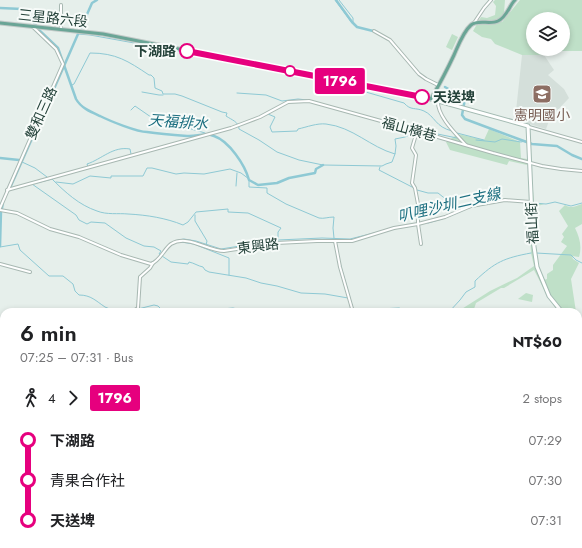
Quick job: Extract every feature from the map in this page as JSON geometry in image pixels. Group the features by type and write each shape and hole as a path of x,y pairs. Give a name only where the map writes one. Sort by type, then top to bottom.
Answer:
{"main road":[{"path":"431,99 464,34 473,24 499,21 516,0"},
{"name":"三星路六段","path":"0,24 103,34 431,99"}],"street":[{"path":"473,24 491,0"},
{"path":"61,5 61,29"},
{"name":"雙和三路","path":"1,209 63,64 56,49 32,27"},
{"path":"374,31 390,40 419,74 438,86"},
{"path":"431,99 582,142"},
{"name":"福山橫巷","path":"9,190 209,135 245,123 288,102 309,101 529,162"},
{"path":"438,101 440,111 454,132 467,146"},
{"name":"福山街","path":"528,126 533,246 537,267 549,296 559,308"},
{"path":"417,131 412,148 416,155 412,183 415,188 418,204 418,224 421,244"},
{"path":"455,142 459,138"},
{"path":"529,162 561,169 582,171"},
{"name":"東興路","path":"153,263 169,246 178,242 191,242 218,251 224,251 276,243 352,241 394,228 445,217 471,206 505,200 531,202"},
{"path":"1,209 17,213 50,229 80,237 121,255 146,263 153,263"},
{"path":"335,241 340,267 352,308"},
{"path":"138,308 140,277 150,268 153,263"},
{"path":"0,264 30,272"}],"shaded area":[{"name":"憲明國小","path":"522,55 545,56 554,70 548,75 564,89 569,98 550,118 546,129 526,123 528,116 516,111"}],"green space":[{"path":"495,0 505,0 504,13 500,20 502,22 520,0 582,0 582,51 570,51 570,12 526,12 526,55 522,55 495,44 491,39 482,37 473,31 481,17 487,18 495,15 496,6 493,2"},
{"path":"452,34 458,37 452,50 446,47"},
{"path":"489,129 520,142 521,158 527,159 527,165 509,161 507,165 450,150 446,142 458,134 484,140"},
{"path":"529,190 533,190 534,202 544,204 535,207 533,219 536,253 539,268 544,280 547,279 547,274 553,270 553,265 567,246 561,242 564,237 562,234 568,226 559,211 565,205 571,207 582,204 582,224 575,228 580,242 580,253 579,257 572,256 573,259 579,263 571,279 575,308 555,308 534,270 476,303 474,308 463,308 490,291 517,278 534,266 531,253 530,235 527,233 530,229"},
{"path":"526,293 533,295 532,302 518,299"}],"waterway":[{"path":"81,28 92,3 97,0"},
{"path":"335,0 352,23"},
{"path":"336,0 357,27 373,31"},
{"path":"339,0 353,18 353,22"},
{"name":"天福排水","path":"0,8 25,10 39,30 58,48 76,99 83,107 93,113 110,121 143,132 187,136 207,134 214,136 231,148 244,168 249,180 258,185 277,183 289,178 315,173 316,169 323,165"},
{"path":"78,34 184,52 331,82 404,103 411,108 424,111 442,127 452,131"},
{"path":"43,114 78,34"},
{"path":"72,85 74,84 90,53 107,54 115,56 151,75 154,78 155,88 162,91 163,94 175,94 182,96 227,113 226,116 233,120 239,129 277,152 299,160 323,165 382,166 392,162 395,154"},
{"path":"445,87 465,99 462,115 465,119 532,144 557,146 582,159"},
{"path":"142,92 163,95"},
{"path":"237,93 266,95 282,101 298,99 307,100"},
{"path":"131,110 135,106 161,124 167,122 205,133"},
{"path":"268,114 275,117 270,127 272,132 297,131 298,129 312,125 326,124 345,129 377,147 395,154 395,139 405,137 416,132"},
{"path":"10,188 42,116"},
{"path":"418,130 457,138"},
{"name":"天福排水","path":"191,138 209,133"},
{"path":"457,133 484,140"},
{"path":"476,140 495,142 502,139 521,142 525,141"},
{"path":"87,167 87,164 118,149 130,149 131,154"},
{"path":"0,158 19,160"},
{"name":"叭哩沙圳二支線","path":"22,162 35,168 47,177"},
{"path":"380,167 379,170 414,188"},
{"path":"56,182 73,184 90,176 111,178 111,176 143,176 147,168 176,174 204,174 230,169 241,173 249,179 249,187 267,188 267,193 286,204 319,218 334,217 334,238"},
{"path":"62,174 76,170"},
{"path":"236,186 237,173"},
{"name":"叭哩沙圳二支線","path":"33,184 52,179 78,202 97,211 149,216 170,220 183,225 188,222 196,212 228,209 228,212 248,213 281,228 278,232 278,240"},
{"path":"32,184 76,215 79,220 87,224 91,222 105,223 126,238 144,246 154,247 161,251 159,254 171,262 188,264 189,262 203,267 209,272 246,278 301,293 325,294 348,298"},
{"path":"417,190 428,193 438,193 452,204 467,206"},
{"path":"2,208 3,202"},
{"name":"叭哩沙圳二支線","path":"469,208 497,202"},
{"name":"叭哩沙圳二支線","path":"532,203 546,204 555,202 571,206 582,203"},
{"path":"0,246 1,211"},
{"name":"叭哩沙圳二支線","path":"428,223 462,211"},
{"path":"195,215 195,221 207,241 206,245"},
{"name":"叭哩沙圳二支線","path":"394,229 411,226"},
{"name":"叭哩沙圳二支線","path":"178,240 184,239 196,241 221,249 278,240 322,238 350,239 374,233"},
{"path":"181,242 194,244 229,258 229,275"},
{"path":"334,242 336,250"},
{"path":"0,247 18,244 20,250 49,276 63,276 73,284 75,291 79,295 90,297 107,308"},
{"path":"453,308 466,292 475,287 475,281 488,269 507,259 531,253"},
{"path":"536,253 571,255 582,263"},
{"path":"340,263 353,308"},
{"path":"142,308 154,305 160,308"}],"bus line":[{"name":"1796","path":"187,51 422,97"}],"place":[{"name":"下湖路","path":"187,51"},
{"name":"憲明國小","path":"542,94"},
{"name":"天送埤","path":"422,97"}]}
